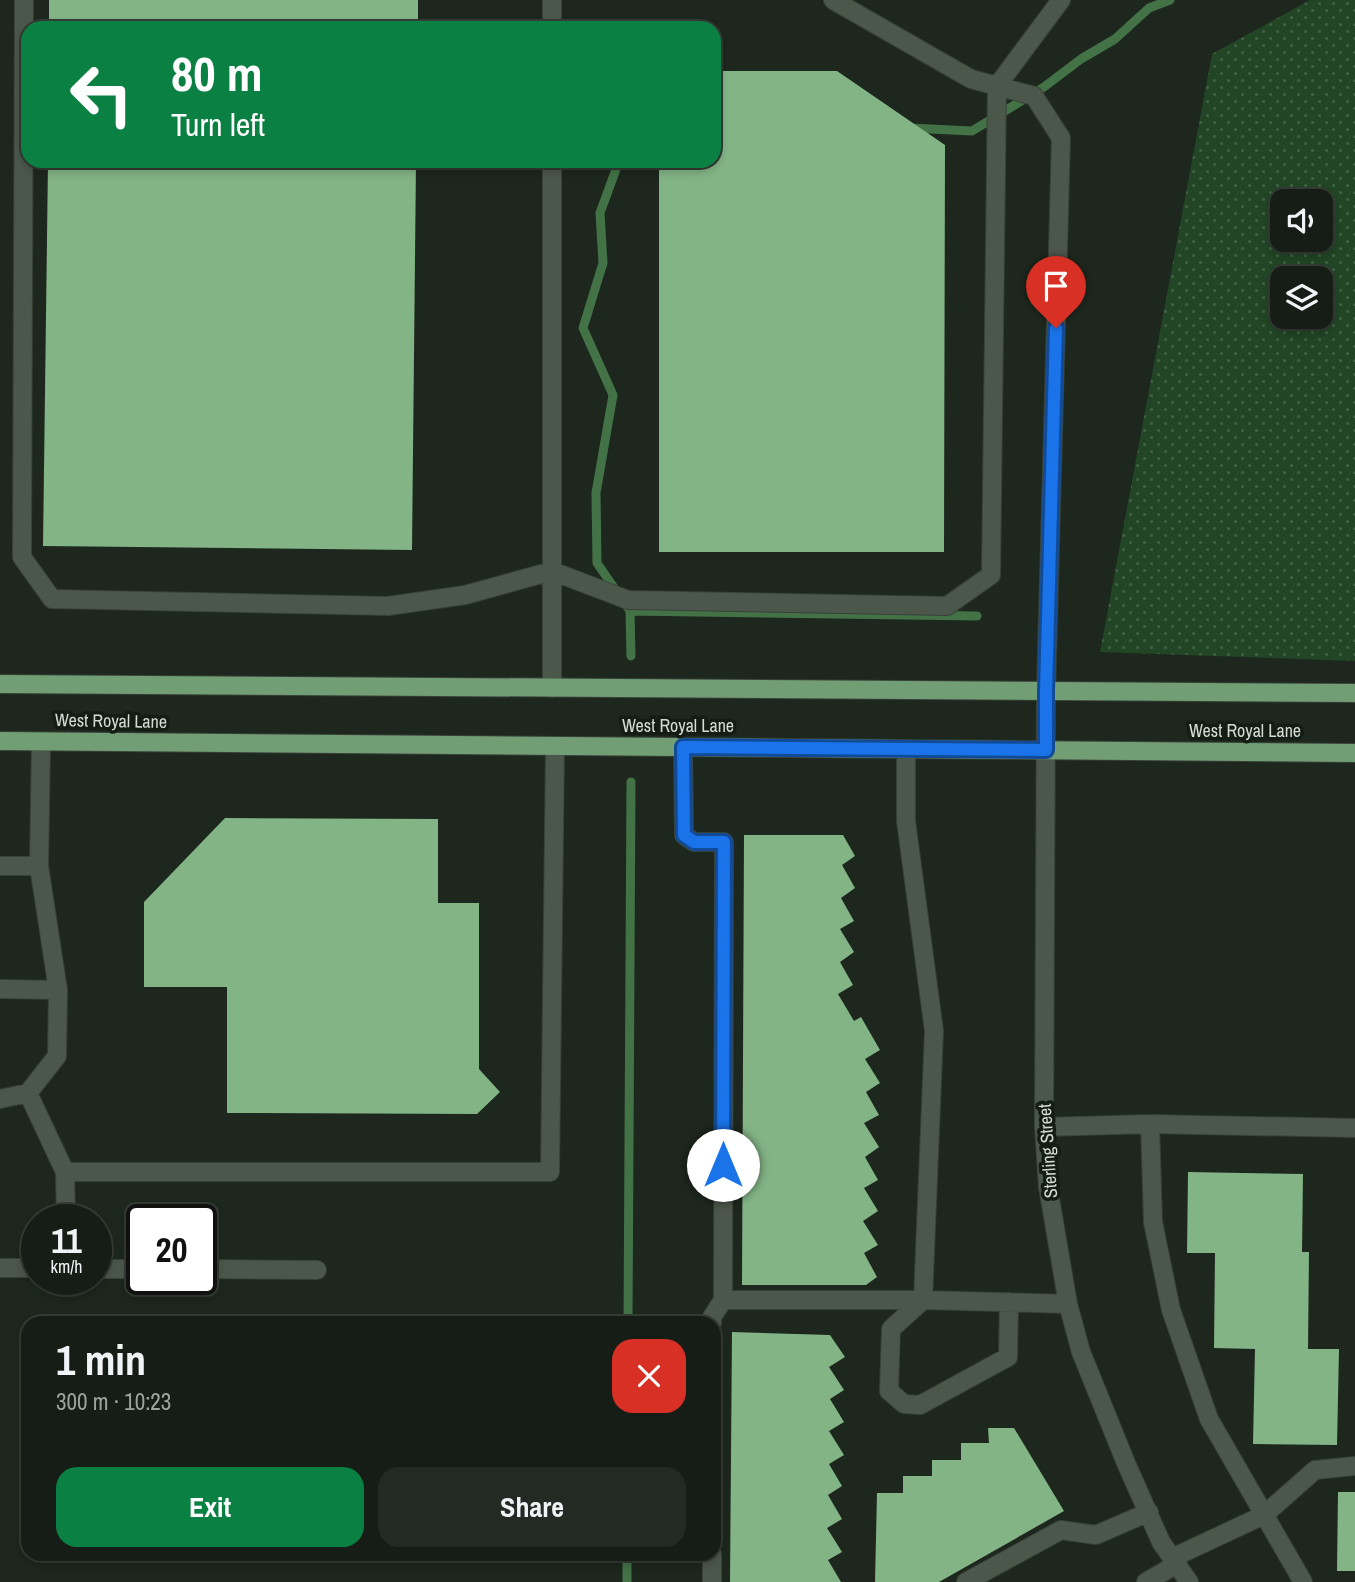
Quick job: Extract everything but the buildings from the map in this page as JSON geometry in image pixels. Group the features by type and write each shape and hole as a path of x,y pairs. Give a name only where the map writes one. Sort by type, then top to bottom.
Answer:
{"main road":[{"name":"West Royal Lane","path":"0,684 1355,693"},
{"name":"West Royal Lane","path":"0,741 1355,753"}],"street":[{"path":"24,0 24,21"},
{"path":"552,0 552,21"},
{"name":"Sterling Street","path":"833,0 971,79 1034,96 1061,138 1046,691 1044,1127 1048,1187 1068,1304 1081,1352 1161,1542 1189,1582"},
{"path":"23,168 22,557 52,599 388,606 465,595 552,571 628,600 947,606 992,575 997,86 1061,0"},
{"path":"552,168 552,688"},
{"path":"0,1098 28,1093 57,1056 58,990 39,866 41,741"},
{"path":"65,1172 551,1172 555,746"},
{"path":"683,747 684,835 694,842 724,842 723,1300 713,1316"},
{"path":"906,749 906,821 934,1031 923,1300 891,1329 889,1391 904,1404 919,1405 1008,1357 1009,1302"},
{"path":"0,866 39,866"},
{"path":"0,989 58,990"},
{"path":"28,1093 65,1172 66,1204"},
{"path":"1150,1124 1153,1222 1171,1310 1209,1419 1303,1582"},
{"path":"1044,1127 1150,1124 1355,1128"},
{"path":"0,1268 21,1268"},
{"path":"217,1269 317,1270"},
{"path":"723,1300 923,1300 1068,1304"},
{"path":"1146,1582 1175,1561 1264,1515 1315,1471 1355,1466"},
{"path":"967,1582 1061,1530 1096,1535 1149,1512"},
{"path":"712,1561 712,1582"}],"green space":[{"path":"1310,0 1355,0 1355,661 1100,652 1212,54"}],"waterway":[{"path":"910,128 972,131 1115,39 1149,8 1170,0"},
{"path":"616,168 600,213 603,263 583,328 613,395 596,493 597,563 630,611 631,656"},
{"path":"630,611 977,616"},
{"path":"628,1316 631,782"},
{"path":"627,1561 627,1582"}],"route":[{"path":"723,1165 724,842 694,842 684,835 683,747 1046,750 1056,328"}]}
